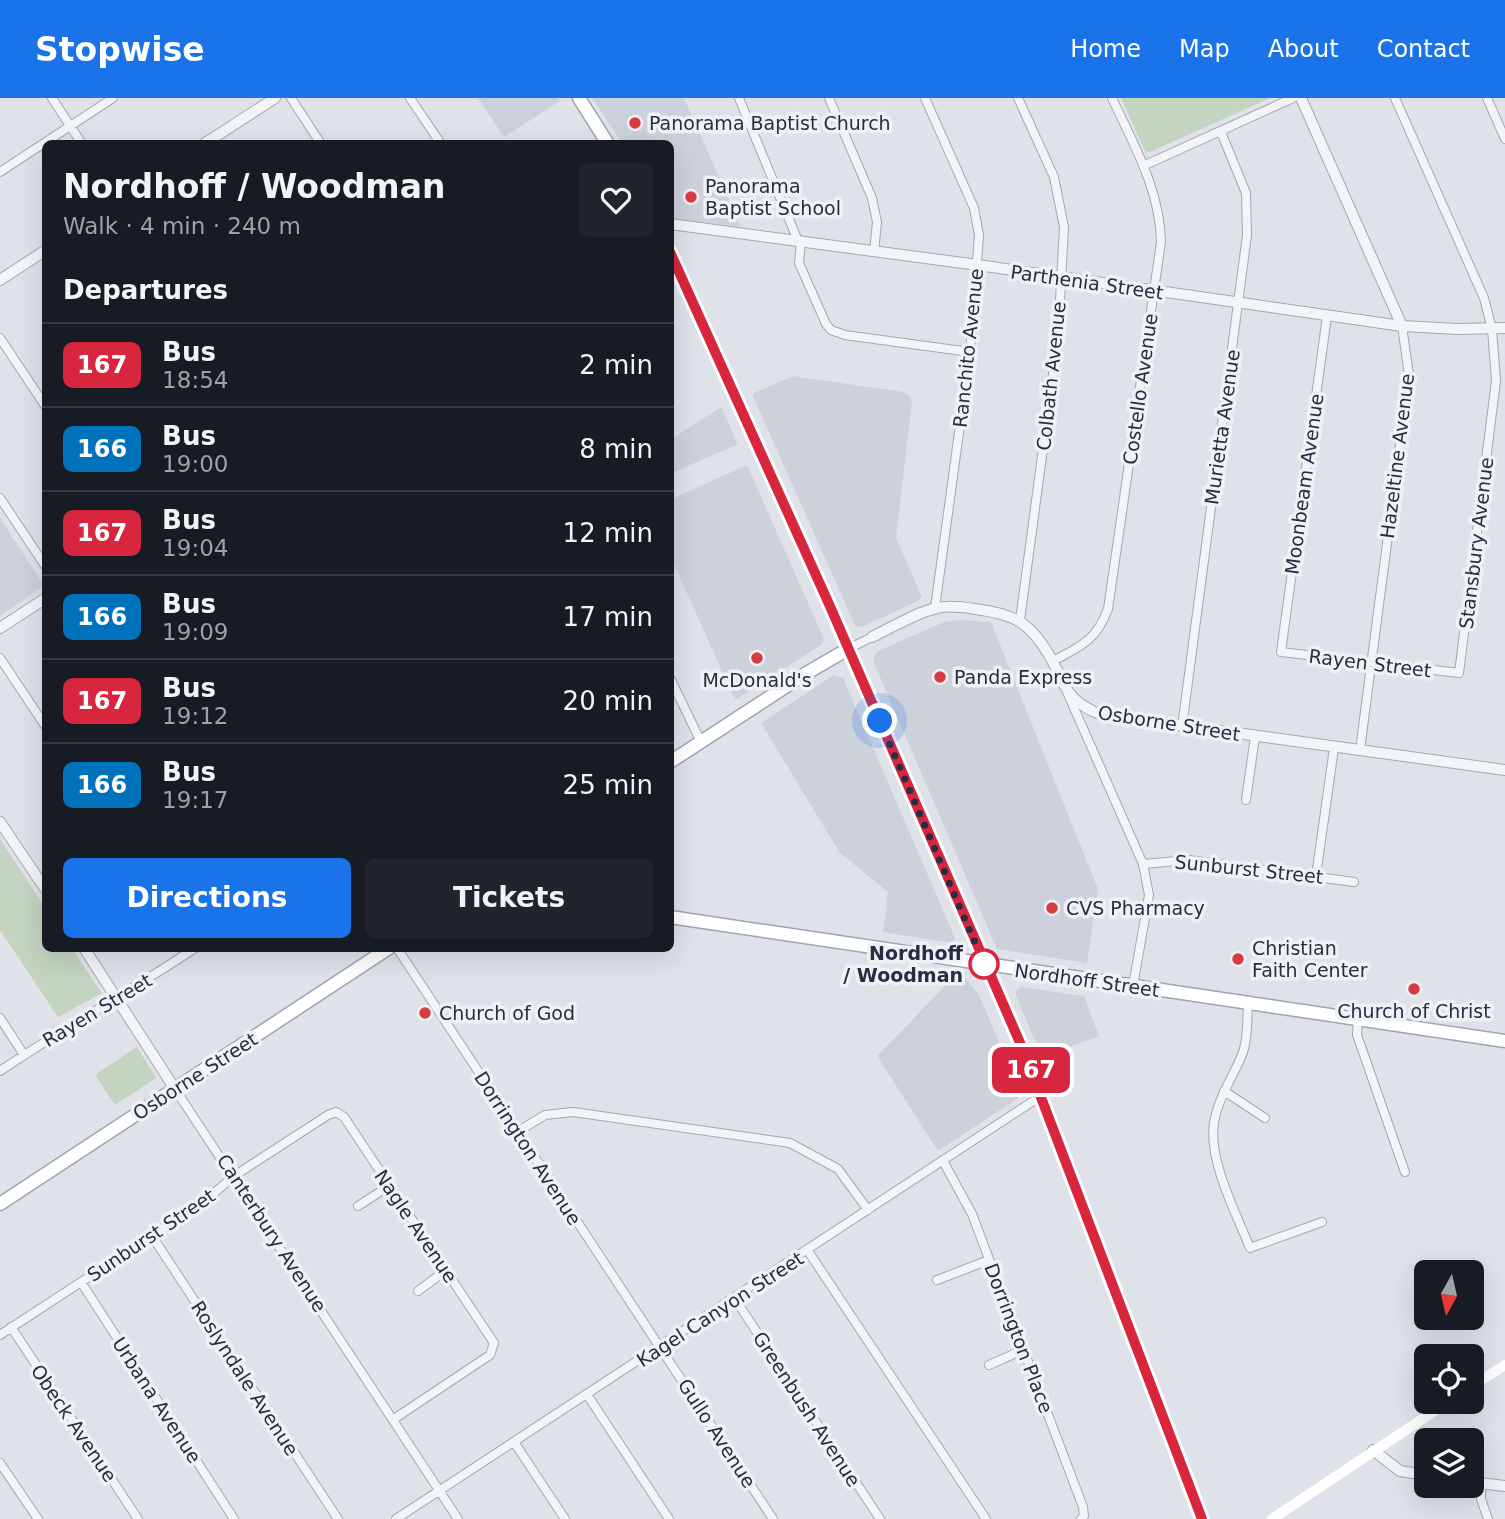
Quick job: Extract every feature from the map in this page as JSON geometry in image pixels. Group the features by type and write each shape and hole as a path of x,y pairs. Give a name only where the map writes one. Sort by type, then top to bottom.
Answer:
{"main road":[{"path":"579,98 605,140"},
{"path":"674,261 848,649 1041,1096 1202,1519"},
{"path":"674,759 848,649"},
{"name":"Nordhoff Street","path":"674,918 1505,1041"},
{"name":"Osborne Street","path":"0,1204 383,952"},
{"path":"1484,1378 1505,1365"},
{"path":"1272,1519 1429,1414"}],"street":[{"path":"52,98 79,140"},
{"path":"48,140 113,98"},
{"path":"210,140 275,98"},
{"path":"290,98 317,140"},
{"path":"410,98 438,140"},
{"path":"739,98 799,241 799,263 831,330 845,335 970,352"},
{"path":"829,98 873,198 877,222 874,251"},
{"name":"Ranchito Avenue","path":"925,98 974,208 979,235 970,352 935,608"},
{"name":"Colbath Avenue","path":"1018,98 1054,177 1062,208 1064,240 1058,337 1020,620"},
{"name":"Costello Avenue","path":"1053,661 1086,644 1096,634 1108,609 1160,242 1156,197 1112,98"},
{"path":"1143,166 1293,98"},
{"name":"Hazeltine Avenue","path":"1301,98 1402,326 1409,375 1360,750"},
{"name":"Stansbury Avenue","path":"1395,98 1484,298 1492,329 1496,381 1459,673"},
{"path":"1487,98 1505,139"},
{"name":"Murietta Avenue","path":"1182,727 1247,235 1246,193 1221,132"},
{"path":"0,172 42,144"},
{"name":"Parthenia Street","path":"674,225 1402,326 1505,328"},
{"path":"0,280 42,253"},
{"name":"Moonbeam Avenue","path":"1281,652 1327,316"},
{"path":"0,338 42,401"},
{"path":"0,498 42,561"},
{"path":"0,628 42,601"},
{"path":"848,649 935,608 986,610 1020,620"},
{"name":"Osborne Street","path":"1020,620 1039,637 1067,692 1081,706 1099,714 1505,770"},
{"name":"Rayen Street","path":"1281,652 1459,673"},
{"path":"0,657 42,721"},
{"path":"674,686 701,742"},
{"path":"1067,692 1143,864 1149,895 1133,986"},
{"path":"1246,800 1255,737"},
{"path":"1316,876 1334,748"},
{"path":"0,822 42,884"},
{"name":"Sunburst Street","path":"1143,864 1189,860 1354,881"},
{"name":"Canterbury Avenue","path":"87,952 458,1519"},
{"name":"Rayen Street","path":"0,1071 65,1028 117,1000 188,952"},
{"name":"Dorrington Avenue","path":"400,952 660,1347"},
{"path":"1248,1003 1244,1050 1224,1091 1214,1122 1213,1142 1217,1161 1250,1248 1322,1222"},
{"path":"0,1018 24,1055"},
{"path":"1358,1019 1357,1035 1405,1172"},
{"path":"1224,1091 1265,1118"},
{"name":"Kagel Canyon Street","path":"396,1519 1041,1096"},
{"name":"Sunburst Street","path":"0,1335 205,1201 234,1176 336,1112"},
{"name":"Nagle Avenue","path":"336,1112 344,1117 494,1343 490,1355 394,1419"},
{"path":"517,1132 545,1115 573,1112 790,1143 838,1169 868,1210"},
{"name":"Dorrington Place","path":"943,1161 972,1214 1083,1507 1084,1516 1081,1519"},
{"path":"358,1206 389,1186"},
{"name":"Roslyndale Avenue","path":"152,1236 338,1519"},
{"path":"808,1251 986,1519"},
{"path":"937,1280 989,1260"},
{"path":"418,1291 445,1270"},
{"name":"Urbana Avenue","path":"81,1282 234,1519"},
{"name":"Greenbush Avenue","path":"735,1299 880,1519"},
{"name":"Obeck Avenue","path":"11,1328 138,1519"},
{"name":"Gullo Avenue","path":"660,1347 773,1519"},
{"path":"989,1365 1023,1350"},
{"path":"587,1396 669,1519"},
{"path":"514,1441 565,1519"},
{"path":"1373,1450 1400,1471 1414,1473"},
{"path":"0,1463 38,1519"},
{"path":"1484,1483 1505,1486"},
{"path":"1481,1498 1486,1518"}],"shaded area":[{"path":"478,98 558,98 560,101 504,137"},
{"path":"592,98 684,98 741,227 674,219 674,140 620,140"},
{"path":"793,376 903,392 909,395 912,401 896,538 922,597 861,627 854,623 752,394"},
{"path":"721,407 738,444 674,472 674,437"},
{"path":"747,465 824,639 821,645 735,700 674,564 676,497"},
{"path":"0,518 42,582 42,587 0,616"},
{"path":"944,622 991,622 1098,889 1087,963 997,949 874,663 878,651"},
{"path":"834,675 843,678 955,938 952,943 883,932 888,892 840,853 761,723"},
{"path":"955,976 968,981 979,995 1021,1094 938,1151 877,1056"},
{"path":"1021,987 1084,996 1099,1036 1042,1057 1016,996 1016,991"}],"green space":[{"path":"1121,98 1270,98 1150,152 1145,151"},
{"path":"0,839 42,903 42,952 74,952 102,993 58,1017 0,930"},
{"path":"137,1047 156,1078 115,1105 95,1075"}],"bus line":[{"name":"167","path":"674,261 829,604 1021,1045 1202,1519"}],"place":[{"name":"Panorama Baptist Church","path":"635,123"},
{"name":"Panorama Baptist School","path":"691,197"},
{"name":"McDonald's","path":"757,658"},
{"name":"Panda Express","path":"940,677"},
{"name":"CVS Pharmacy","path":"1052,908"},
{"name":"Christian Faith Center","path":"1238,959"},
{"name":"Nordhoff / Woodman","path":"984,964"},
{"name":"Church of Christ","path":"1414,989"},
{"name":"Church of God","path":"425,1013"}],"route":[{"path":"880,721 984,964"}]}
